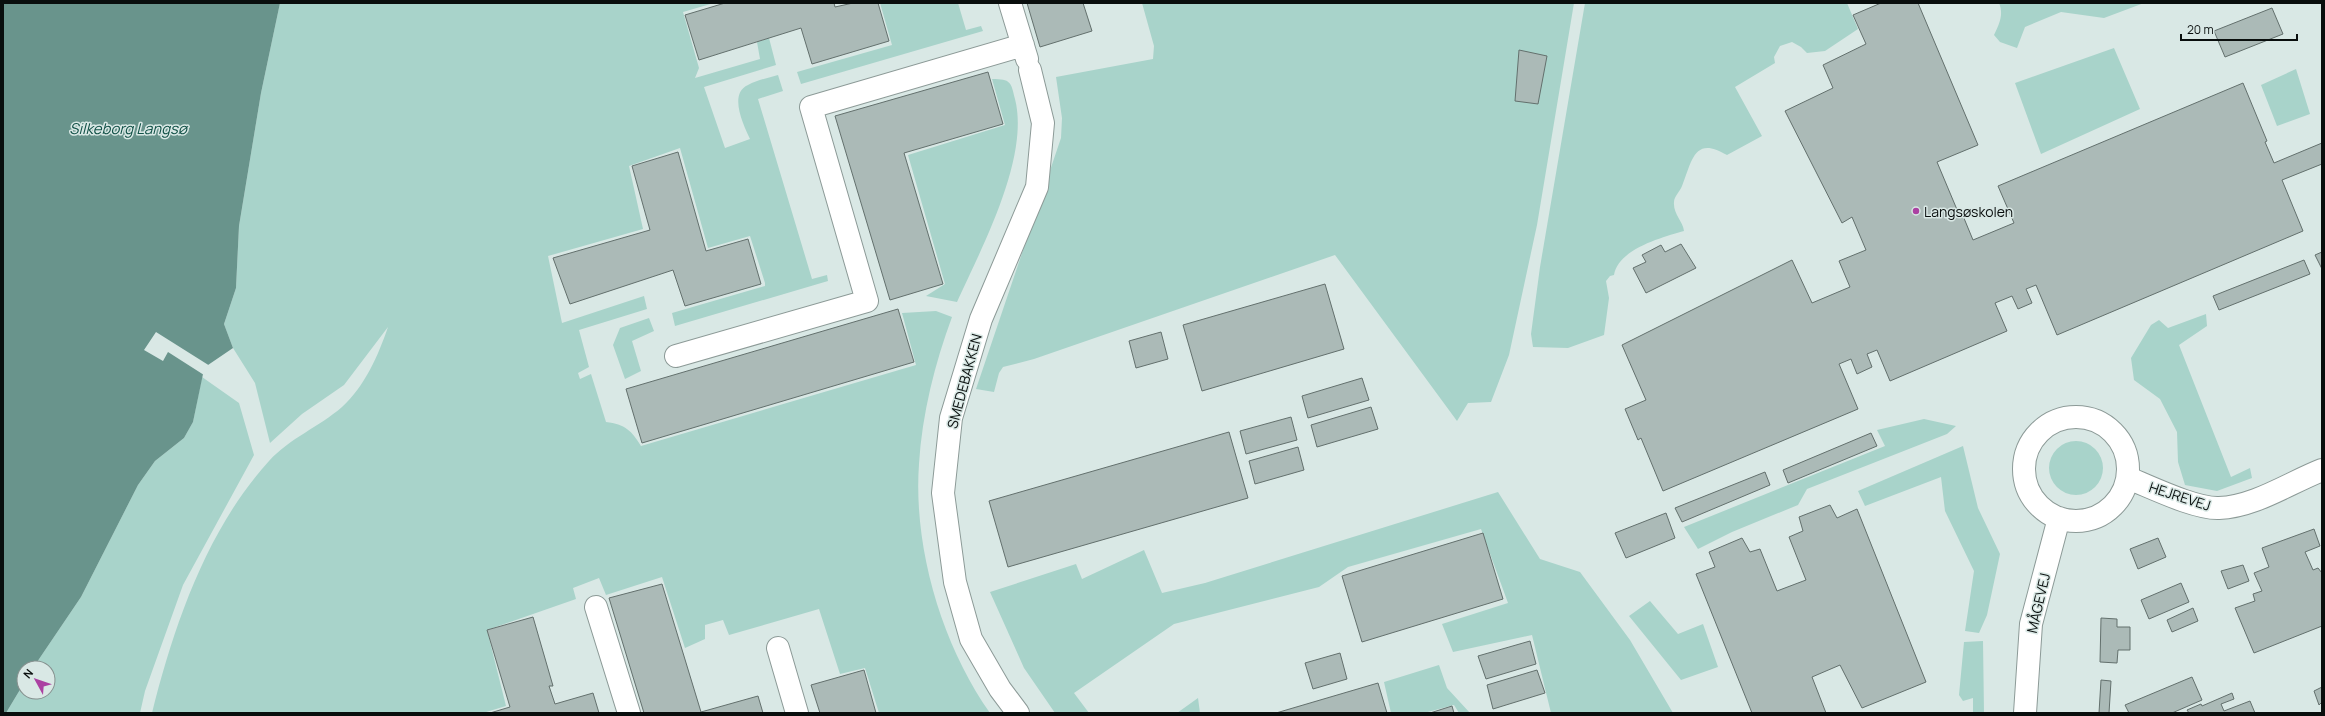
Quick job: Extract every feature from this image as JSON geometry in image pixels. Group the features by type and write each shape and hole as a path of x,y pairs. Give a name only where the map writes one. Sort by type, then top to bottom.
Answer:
{"street":[{"name":"SMEDEBAKKEN","path":"1010,3 1030,70 1043,123 1037,187 981,319 952,418 943,492 955,582 971,639 1000,689 1018,713"},
{"path":"676,356 867,301 811,107 1023,45"},
{"path":"2075,416 2090,418 2104,424 2116,435 2124,448 2129,463 2128,478 2117,501 2108,510 2084,520 2071,521 2059,518 2047,512 2036,502 2029,491 2025,477 2025,463 2028,450 2034,438 2045,426 2059,419 2075,416"},
{"name":"HEJREVEJ","path":"2128,478 2199,505 2218,508 2240,505 2322,470"},
{"name":"MÅGEVEJ","path":"2025,713 2031,624 2059,518"},
{"path":"596,607 629,713"},
{"path":"778,648 797,713"}],"shaded area":[{"path":"280,3 714,3 683,12 699,68 695,78 760,59 757,42 769,38 776,65 704,87 725,148 750,139 741,119 739,110 739,95 742,89 755,82 778,75 783,91 758,99 812,279 827,275 828,281 675,326 672,313 765,286 765,283 750,236 708,248 680,148 629,166 643,229 548,256 562,323 644,296 647,309 579,330 589,367 578,373 580,379 591,374 606,422 618,424 627,429 641,446 916,365 902,313 936,311 952,317 940,352 930,389 923,426 919,464 918,496 921,529 926,562 934,594 945,626 958,657 973,686 990,713 879,713 865,668 840,674 819,609 729,635 723,620 705,625 705,639 685,648 662,577 606,595 599,578 573,588 576,599 487,630 506,706 483,713 152,713 182,613 211,547 228,517 247,488 277,453 295,439 324,421 350,399 370,370 388,327 344,385 302,414 270,443 255,383 233,348 224,324 236,288 239,226 261,93"},
{"path":"880,3 958,3 966,30 981,26 983,31 801,84 797,72 892,45"},
{"path":"1142,3 1574,3 1537,225 1509,355 1491,402 1468,403 1457,421 1335,255 1034,359 1003,367 999,373 994,392 976,389 1061,138 1062,118 1056,77 1153,59 1154,46"},
{"path":"1585,3 1847,3 1858,29 1825,51 1807,53 1801,47 1792,42 1780,46 1774,57 1775,63 1735,87 1762,136 1727,155 1707,148 1701,149 1696,154 1674,200 1676,214 1684,231 1654,241 1632,251 1617,266 1614,275 1610,276 1606,281 1609,298 1604,335 1568,348 1533,347 1531,334 1540,267"},
{"path":"1999,3 2144,3 2104,18 2061,12 2025,27 2017,48 2000,42 1994,35 2001,15"},
{"path":"2114,48 2140,109 2041,154 2015,83"},
{"path":"2296,69 2310,114 2277,126 2261,85"},
{"path":"992,79 1007,81 1011,85 1015,99 1018,122 1016,148 1010,175 990,230 957,302 926,296 945,284 908,155 1005,125"},
{"path":"2206,314 2207,326 2179,345 2231,477 2250,468 2252,478 2217,491 2185,485 2178,462 2177,432 2160,399 2134,380 2131,358 2151,325 2159,320 2168,328"},
{"path":"649,318 654,331 632,341 641,371 625,379 613,345 620,328"},
{"path":"202,377 239,403 254,455 183,585 145,691 140,713 6,713 16,696 16,700 56,700 56,660 38,660 81,597 138,485 155,461 184,438 193,422"},
{"path":"1924,419 1956,426 1947,434 1807,489 1798,505 1732,532 1698,549 1684,527 1885,446 1877,430"},
{"path":"2076,441 2086,443 2095,449 2101,458 2103,468 2101,478 2095,487 2086,493 2076,495 2066,493 2057,487 2051,478 2049,468 2051,458 2057,449 2066,443"},
{"path":"1963,446 1978,508 2000,554 1987,615 1979,633 1965,631 1974,571 1945,511 1941,477 1865,506 1858,491"},
{"path":"1498,492 1540,559 1580,572 1630,640 1673,713 1551,713 1532,635 1453,652 1442,624 1508,603 1481,529 1348,567 1319,587 1174,624 1074,693 1089,713 1055,713 1024,668 990,592 1076,564 1082,579 1144,550 1162,593 1205,583"},
{"path":"1650,601 1678,634 1703,624 1718,667 1681,680 1629,616"},
{"path":"1983,641 1984,713 1973,713 1973,698 1963,701 1959,695 1964,642"},
{"path":"1439,665 1447,688 1470,713 1459,713 1454,705 1424,713 1391,713 1384,682"},
{"path":"1198,698 1200,713 1177,713"}],"water":[{"name":"Silkeborg Langsø","path":"3,3 280,3 261,93 239,226 236,288 224,324 233,348 208,365 203,374 193,422 184,438 155,461 138,485 81,597 38,660 16,660 16,696 6,713 3,713"}],"pier":[{"path":"156,332 210,366 204,375 168,352 163,361 144,350"}],"building":[{"path":"725,3 834,3 835,7 853,3 878,3 889,41 812,64 801,28 699,60 685,15"},
{"path":"1027,3 1083,3 1092,31 1040,47"},
{"path":"1881,3 1918,3 1978,145 1937,162 1958,212 1961,211 1973,240 2014,223 1998,186 2243,83 2267,141 2265,142 2274,163 2322,143 2322,164 2282,180 2303,231 2057,335 2036,285 2026,289 2032,303 2018,309 2012,296 1995,303 2007,331 1890,381 1877,350 1867,354 1872,367 1857,374 1851,359 1839,364 1858,409 1663,491 1641,438 1638,440 1625,409 1646,400 1622,345 1792,260 1812,303 1850,287 1839,261 1866,250 1852,217 1842,223 1785,111 1833,88 1823,65 1866,44 1853,15"},
{"path":"2272,8 2283,34 2225,57 2214,31"},
{"path":"1519,50 1547,56 1538,104 1515,101"},
{"path":"988,72 1003,124 904,153 943,284 890,300 835,116"},
{"path":"678,152 706,251 748,239 761,284 685,306 673,270 570,304 553,258 650,230 632,166"},
{"path":"1681,244 1696,268 1646,293 1633,268 1646,262 1642,255 1661,245 1665,252"},
{"path":"2322,252 2322,269 2315,255"},
{"path":"2304,260 2310,274 2219,310 2213,296"},
{"path":"1325,284 1344,349 1202,391 1183,325"},
{"path":"898,309 914,362 642,443 626,389"},
{"path":"1161,332 1168,359 1136,368 1129,341"},
{"path":"1362,378 1369,400 1308,418 1302,396"},
{"path":"1371,407 1378,429 1317,447 1311,425"},
{"path":"1291,417 1297,440 1246,454 1240,431"},
{"path":"1229,432 1248,498 1008,567 989,501"},
{"path":"1871,433 1877,446 1788,483 1783,470"},
{"path":"1298,447 1304,470 1255,484 1249,461"},
{"path":"1765,472 1770,485 1682,522 1675,508"},
{"path":"1830,505 1837,518 1857,509 1926,682 1862,708 1840,665 1812,677 1826,713 1752,713 1696,574 1715,567 1709,552 1742,538 1750,552 1760,549 1777,591 1806,580 1789,537 1803,531 1799,517"},
{"path":"1666,513 1675,538 1626,558 1615,533"},
{"path":"2314,529 2320,546 2305,552 2313,570 2318,568 2322,573 2322,626 2254,653 2235,608 2255,601 2253,594 2262,591 2254,573 2269,567 2262,548"},
{"path":"1483,533 1503,599 1362,642 1342,576"},
{"path":"2158,538 2166,557 2138,569 2130,549"},
{"path":"2243,565 2249,581 2228,589 2221,571"},
{"path":"2181,583 2189,602 2149,619 2141,600"},
{"path":"662,584 701,712 758,696 763,713 644,713 609,598"},
{"path":"2193,608 2198,621 2172,632 2167,620"},
{"path":"533,617 553,686 549,686 555,704 593,693 599,713 490,713 510,707 487,630"},
{"path":"2101,618 2117,619 2117,627 2130,627 2130,650 2118,650 2117,663 2100,662"},
{"path":"1530,641 1536,664 1486,679 1478,656"},
{"path":"1340,653 1347,679 1313,689 1305,663"},
{"path":"864,670 876,713 820,713 811,685"},
{"path":"1537,670 1545,693 1493,709 1487,685"},
{"path":"2192,677 2202,700 2172,713 2129,713 2125,705"},
{"path":"2101,680 2111,681 2109,713 2099,713"},
{"path":"1378,683 1387,713 1276,713"},
{"path":"2322,687 2322,706 2321,703 2319,705 2314,691"},
{"path":"2232,693 2234,699 2221,704 2224,711 2250,701 2255,713 2189,713 2187,710 2201,704 2202,706"},
{"path":"1452,706 1454,713 1430,713"}],"place":[{"name":"Langsøskolen","path":"1916,211"}]}
